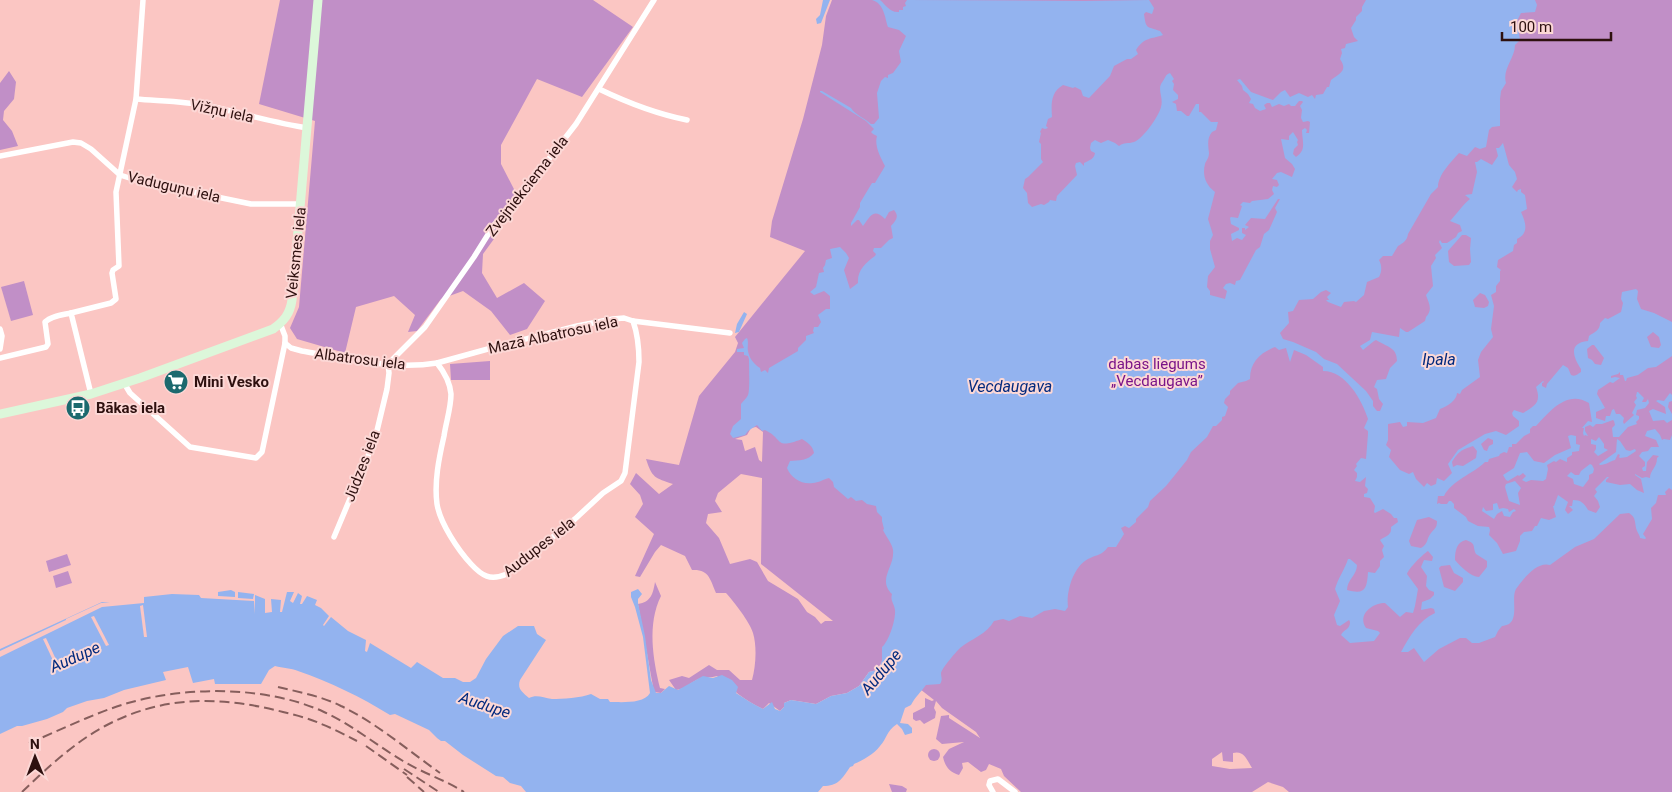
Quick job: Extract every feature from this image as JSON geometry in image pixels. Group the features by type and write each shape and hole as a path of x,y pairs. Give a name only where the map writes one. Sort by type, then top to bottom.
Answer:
{"main road":[{"name":"Veiksmes iela","path":"280,324 291,309 318,0"},
{"path":"0,414 91,394 264,332 280,324"}],"street":[{"path":"0,358 46,347 48,344 45,322 48,319 111,303 116,299 112,270 119,266 116,192 136,99 143,0"},
{"name":"Zvejniekciema iela","path":"388,364 425,327 494,225 537,175 576,124 654,0"},
{"path":"599,88 613,96 687,120"},
{"name":"Vižņu iela","path":"136,99 206,106 308,128"},
{"name":"Vaduguņu iela","path":"0,156 73,142 80,143 92,149 120,175 139,181 251,204 301,204"},
{"path":"71,313 91,394"},
{"name":"Mazā Albatrosu iela","path":"437,363 577,326 624,318 632,321 730,333"},
{"name":"Audupes iela","path":"437,363 447,377 451,396 438,464 438,506 452,539 467,560 480,574 498,578 507,574 575,519 603,493 621,481 625,474 639,362 637,332 632,321"},
{"path":"124,383 130,393 190,447 256,458 262,452 285,343 285,336 280,324"},
{"path":"0,329 2,336 0,349"},
{"name":"Albatrosu iela","path":"285,343 291,348 302,352 388,364 421,366 437,363"},
{"name":"Jūdzes iela","path":"334,537 375,439 387,389 388,364"},
{"path":"993,792 988,785 990,781 998,779 1015,792"}],"green space":[{"path":"280,0 593,0 633,27 582,97 537,79 501,145 501,164 516,193 503,209 499,232 483,254 482,273 497,298 524,283 545,301 527,329 510,335 491,311 463,291 441,299 417,331 408,332 415,315 394,296 356,307 345,353 297,339 290,328 299,307 315,121 259,104"},
{"name":"dabas liegums „Vecdaugava”","path":"832,0 1672,0 1672,792 1289,792 1283,787 1268,782 1252,792 1021,792 1004,776 1001,769 989,764 986,770 981,772 968,762 962,763 963,768 959,775 950,770 946,766 943,757 949,749 964,742 942,744 936,739 941,716 949,715 949,718 980,738 976,732 942,708 936,701 934,708 936,712 935,718 924,724 920,720 916,721 913,719 913,713 925,707 925,698 934,700 883,660 877,670 869,672 859,686 847,693 831,696 816,704 791,700 784,703 784,707 780,711 769,703 763,709 756,706 717,676 701,678 676,690 669,680 682,676 689,678 709,665 717,670 729,670 740,680 752,680 756,656 754,638 749,623 726,593 716,593 708,576 702,571 692,570 685,556 661,545 640,577 635,576 654,534 635,517 643,504 640,495 630,484 636,473 659,494 673,484 652,474 646,459 679,465 699,396 735,352 738,343 735,337 805,251 770,237 772,221 803,119 822,45 826,16","holes":["756,427 763,432 762,462 759,460 755,447 745,451 742,440 735,439 747,435 751,428","741,474 762,478 761,564 833,621 825,621 821,624 807,612 798,599 768,581 757,562 750,559 730,564 719,538 706,523 708,514 722,512 715,501 718,493","1222,752 1223,761 1233,762 1233,753 1237,752 1245,756 1252,768 1230,769 1212,766 1212,759"]},
{"path":"9,71 16,82 14,99 4,111 3,120 12,131 18,146 0,150 0,83"},
{"path":"24,281 33,315 11,321 1,287"},
{"path":"490,361 490,380 451,380 450,364"},
{"path":"67,554 71,565 49,572 46,561"},
{"path":"68,571 72,583 56,588 53,576"},
{"path":"655,582 661,596 654,618 653,642 660,688 665,689 661,693 654,692 638,604 651,597"},
{"path":"934,749 940,755 934,761 928,755"},
{"path":"889,784 902,786 907,789 906,792 892,792"}],"water":[{"path":"823,0 830,0 821,23 817,24 816,19 820,15"},
{"name":"Vecdaugava","path":"872,0 880,0 891,10 899,12 899,10 903,10 903,7 906,6 907,0 1149,0 1154,8 1152,14 1146,12 1144,14 1146,23 1148,27 1160,31 1163,35 1148,39 1136,50 1138,54 1114,66 1110,76 1089,98 1083,96 1081,90 1075,87 1063,85 1056,91 1052,103 1052,117 1048,119 1046,126 1048,128 1042,128 1040,132 1039,142 1041,144 1041,159 1043,162 1025,179 1023,188 1027,193 1028,203 1032,207 1044,205 1050,200 1056,201 1057,196 1077,175 1076,163 1080,162 1084,166 1084,163 1094,157 1095,153 1090,148 1091,143 1095,140 1101,143 1108,140 1119,146 1132,143 1142,137 1160,111 1162,103 1160,87 1166,76 1170,73 1174,79 1172,81 1174,84 1173,90 1178,95 1178,99 1172,102 1176,104 1177,111 1181,111 1189,116 1196,104 1199,104 1199,112 1211,122 1218,122 1216,130 1209,137 1209,155 1204,168 1206,180 1215,192 1208,219 1213,235 1210,241 1210,249 1215,267 1208,276 1207,287 1210,295 1225,299 1227,291 1223,288 1226,284 1230,283 1235,285 1236,281 1240,280 1256,250 1260,247 1264,234 1269,230 1277,212 1275,208 1280,199 1278,199 1265,219 1251,218 1245,225 1249,227 1245,230 1245,228 1242,228 1242,233 1246,235 1242,240 1237,238 1232,241 1231,234 1239,230 1239,228 1231,224 1230,218 1238,218 1242,206 1240,205 1243,202 1250,203 1252,201 1268,199 1274,194 1273,186 1277,187 1279,185 1277,180 1272,179 1277,173 1281,172 1292,177 1295,169 1285,158 1281,139 1289,140 1289,136 1293,132 1298,140 1298,145 1294,149 1293,154 1296,157 1303,148 1302,130 1305,128 1307,130 1306,133 1309,133 1310,122 1303,122 1301,118 1302,110 1300,106 1302,101 1299,101 1295,106 1279,104 1272,107 1270,103 1267,103 1264,105 1266,109 1260,111 1253,104 1249,103 1251,99 1237,80 1240,79 1251,92 1273,100 1285,90 1290,97 1299,93 1308,97 1312,95 1315,99 1316,95 1323,94 1327,87 1329,87 1331,80 1342,71 1341,49 1345,48 1346,44 1358,41 1354,37 1351,28 1356,17 1362,11 1366,0 1535,0 1537,5 1535,12 1521,13 1517,21 1520,40 1515,45 1507,68 1506,83 1501,91 1500,126 1492,127 1489,130 1486,147 1480,149 1475,147 1467,156 1459,153 1449,165 1406,240 1398,246 1392,256 1383,256 1379,260 1381,264 1380,275 1367,282 1364,295 1356,302 1344,302 1341,307 1326,300 1329,300 1327,297 1331,293 1326,290 1313,299 1299,300 1293,311 1288,312 1289,323 1280,333 1283,339 1316,352 1324,359 1337,364 1366,391 1373,401 1373,406 1377,411 1380,411 1383,404 1379,399 1377,389 1374,387 1377,380 1386,379 1390,368 1397,361 1397,356 1391,348 1376,340 1363,350 1360,346 1370,340 1372,332 1399,337 1400,328 1408,332 1425,321 1430,309 1426,295 1433,286 1431,266 1436,258 1435,255 1442,248 1439,242 1440,240 1442,243 1447,243 1462,231 1460,225 1450,221 1470,199 1465,195 1472,194 1477,172 1475,162 1481,159 1492,165 1498,156 1496,148 1499,148 1503,143 1509,165 1515,172 1517,179 1512,187 1517,192 1521,189 1521,192 1525,195 1527,209 1521,212 1525,231 1517,239 1513,251 1498,260 1497,267 1501,270 1500,281 1496,286 1496,292 1491,295 1494,306 1491,329 1493,337 1481,352 1478,360 1480,377 1462,390 1460,394 1457,393 1452,402 1440,409 1436,418 1423,423 1407,422 1407,426 1403,427 1400,422 1388,424 1388,440 1386,445 1391,450 1389,457 1400,470 1409,474 1413,472 1416,479 1424,487 1427,483 1431,486 1436,484 1437,478 1444,481 1452,473 1448,464 1458,450 1485,434 1496,431 1506,435 1519,426 1519,421 1512,413 1514,410 1523,413 1534,406 1538,397 1536,387 1543,381 1542,386 1546,388 1547,384 1563,365 1568,368 1571,375 1581,372 1574,352 1575,348 1581,342 1588,341 1589,336 1598,330 1600,323 1605,318 1608,319 1621,312 1623,303 1621,299 1622,292 1636,289 1641,309 1672,322 1672,356 1656,367 1648,368 1638,375 1627,378 1626,381 1623,375 1620,375 1620,372 1611,376 1611,378 1620,378 1598,390 1597,394 1605,408 1596,412 1596,418 1605,421 1606,416 1610,416 1614,409 1616,414 1620,414 1624,418 1624,424 1634,415 1632,413 1636,405 1634,402 1638,392 1644,398 1642,402 1646,402 1648,399 1649,403 1645,408 1637,410 1636,415 1639,416 1639,419 1636,422 1637,424 1628,427 1619,437 1613,437 1612,428 1615,425 1613,420 1596,424 1593,427 1590,425 1585,427 1588,436 1584,436 1584,428 1582,428 1588,421 1592,422 1589,403 1581,399 1566,400 1553,409 1536,426 1533,426 1530,429 1530,433 1516,444 1512,444 1507,453 1504,452 1499,456 1489,459 1488,462 1485,462 1457,481 1444,496 1438,496 1437,504 1447,504 1451,501 1454,504 1454,508 1466,517 1468,521 1478,526 1489,527 1489,535 1497,543 1503,554 1516,551 1520,536 1524,532 1532,531 1541,518 1549,520 1556,517 1553,506 1558,495 1568,502 1565,510 1568,514 1573,510 1569,506 1572,506 1573,500 1580,501 1588,510 1596,513 1600,507 1594,496 1597,492 1595,489 1607,477 1609,477 1606,482 1620,485 1630,484 1644,493 1641,479 1635,474 1642,478 1650,478 1659,456 1653,455 1647,462 1646,471 1643,471 1642,468 1645,466 1645,462 1639,456 1651,447 1659,447 1656,440 1645,436 1647,431 1655,429 1662,440 1670,440 1672,435 1672,490 1669,488 1665,492 1666,495 1658,495 1656,503 1651,508 1652,519 1643,534 1646,538 1640,538 1632,515 1629,513 1620,514 1594,539 1575,547 1550,565 1545,564 1535,568 1526,576 1514,593 1514,616 1512,621 1508,625 1502,626 1495,637 1479,643 1472,643 1466,638 1460,638 1439,649 1424,662 1414,648 1408,652 1401,652 1419,625 1435,613 1434,609 1431,608 1421,610 1422,602 1434,595 1434,592 1426,586 1427,576 1421,567 1424,560 1432,561 1433,557 1428,551 1410,568 1407,574 1418,589 1413,613 1406,612 1400,617 1385,603 1375,605 1367,611 1363,619 1366,628 1380,633 1374,641 1350,643 1341,635 1349,627 1349,620 1340,626 1337,625 1334,615 1340,601 1335,589 1336,585 1348,559 1350,559 1357,565 1357,569 1347,586 1347,590 1358,592 1364,589 1367,583 1368,572 1375,573 1380,566 1380,561 1384,557 1382,550 1384,546 1380,540 1389,534 1391,527 1398,522 1397,518 1394,518 1383,509 1375,513 1375,506 1370,498 1364,497 1368,489 1365,486 1366,477 1360,482 1355,481 1357,477 1357,473 1354,470 1357,466 1356,464 1361,458 1366,459 1368,431 1364,428 1368,419 1357,395 1346,381 1331,372 1323,371 1323,367 1306,355 1294,350 1290,362 1286,348 1279,350 1275,347 1260,355 1254,363 1250,379 1238,383 1230,391 1224,403 1228,407 1225,416 1222,417 1222,420 1216,426 1213,426 1207,437 1191,452 1187,460 1166,486 1150,501 1148,507 1136,519 1136,522 1129,528 1125,526 1121,528 1124,534 1116,547 1108,547 1101,553 1088,559 1078,568 1069,587 1068,607 1065,611 1055,609 1044,611 1032,618 1020,616 1009,621 1003,619 994,621 991,626 952,656 941,673 942,680 940,684 926,685 911,705 905,708 900,723 908,724 912,728 912,733 905,735 897,724 891,729 875,752 850,767 839,781 832,785 823,786 818,792 526,792 521,786 510,783 503,777 496,776 445,741 441,741 429,730 395,714 390,715 357,696 322,680 295,670 275,666 269,670 261,684 215,684 214,679 193,683 188,667 163,672 166,680 87,701 67,708 63,712 47,719 17,726 0,734 0,657 102,607 144,603 144,597 172,594 199,595 201,598 254,601 255,614 255,595 265,599 265,613 272,612 271,599 281,600 280,612 282,612 287,592 294,592 290,601 293,603 298,593 302,596 300,604 302,604 307,596 317,600 315,605 329,616 324,626 331,617 348,631 366,640 365,651 367,652 370,643 411,668 417,662 443,678 455,678 463,682 470,682 476,678 486,659 503,636 518,626 534,626 537,634 546,640 519,683 521,690 529,698 537,696 552,699 591,694 600,699 608,699 610,702 632,702 647,697 650,693 643,637 631,597 631,592 638,589 642,594 638,599 638,603 651,680 656,693 661,693 669,686 678,690 703,676 713,678 722,675 732,680 738,687 736,693 763,709 772,702 775,709 780,711 784,707 784,703 791,700 816,704 831,696 847,693 859,686 869,672 880,667 882,647 892,630 894,619 895,610 892,594 886,583 892,562 893,550 883,530 882,517 877,512 876,506 867,504 862,500 856,501 851,497 848,499 834,487 833,482 829,478 809,483 801,482 794,478 787,468 790,461 806,459 814,453 811,446 802,439 787,444 783,443 771,433 765,430 762,431 757,425 745,435 733,438 730,434 733,426 741,419 741,404 749,392 749,359 748,356 744,355 744,352 737,352 737,349 744,348 742,343 745,339 747,338 748,341 749,354 752,361 760,368 761,372 765,370 768,373 769,368 798,351 798,348 806,340 806,336 814,333 814,327 818,327 821,322 818,315 826,309 830,309 830,296 824,291 814,295 810,292 816,287 819,273 824,272 823,268 826,260 832,258 830,249 840,247 849,258 844,270 850,289 858,283 862,268 875,256 874,248 881,248 893,238 891,226 897,217 894,210 889,212 885,219 875,213 863,226 857,220 851,226 860,203 885,166 877,148 877,136 871,132 874,129 866,121 820,92 822,91 851,108 871,124 874,124 879,118 877,93 881,81 885,77 888,78 888,75 893,73 901,62 899,51 906,36 899,30 888,27 883,11","holes":["1462,235 1471,238 1471,262 1469,265 1454,266 1449,262 1448,251","1480,293 1485,295 1489,302 1488,306 1484,308 1475,307 1473,300","1653,332 1659,337 1661,345 1659,348 1651,347 1647,337","1592,345 1604,358 1601,365 1595,364 1588,358 1587,349","1488,438 1493,440 1493,444 1489,446 1487,451 1484,450 1481,444","1473,446 1477,451 1476,458 1463,466 1457,465 1453,467 1452,462 1454,458","1429,517 1437,521 1437,525 1421,548 1411,546 1409,541 1417,520","1463,541 1469,541 1473,544 1476,554 1487,561 1487,567 1479,577 1469,573 1455,560 1456,550","1450,565 1454,573 1463,578 1463,582 1455,591 1444,587 1439,568"]},
{"path":"744,312 747,314 739,332 735,333 737,324"},
{"path":"1670,393 1672,401 1669,402 1668,407 1672,414 1672,420 1667,423 1664,420 1653,421 1649,411 1653,409 1666,414 1665,407 1656,401 1664,401"},
{"path":"1568,436 1576,436 1576,444 1580,445 1579,451 1572,452 1572,455 1567,458 1567,462 1560,459 1547,465 1546,479 1543,481 1531,480 1526,482 1522,480 1526,476 1523,473 1508,481 1506,480 1503,475 1514,468 1520,453 1527,452 1534,461 1544,463 1555,455 1571,448"},
{"path":"1599,437 1604,444 1604,448 1608,450 1598,456 1594,452 1596,445 1591,444 1591,439 1596,441"},
{"path":"1617,439 1626,450 1635,449 1636,451 1627,457 1620,458 1618,454 1615,460 1600,465 1616,452"},
{"path":"1590,464 1594,469 1593,473 1589,475 1589,479 1583,487 1574,484 1573,479 1567,476 1571,472 1579,475"},
{"path":"1515,481 1521,488 1518,493 1520,505 1509,501 1505,487 1506,484"},
{"path":"1497,503 1499,509 1508,509 1509,512 1514,509 1516,511 1510,517 1504,516 1502,511 1494,519 1482,511 1483,507 1486,511 1493,510 1493,504"},
{"path":"231,590 235,592 235,597 218,596 218,592"},
{"path":"238,592 254,594 253,599 238,598"},
{"path":"102,602 110,602 101,603 0,651 0,649"}],"pier":[{"path":"143,605 147,637 144,637 140,606"},
{"path":"94,616 109,645 106,646 91,617"},
{"path":"46,638 60,668 57,669 43,639"}],"railway":[{"path":"278,687 310,695 341,706 379,728 440,773"},
{"path":"29,743 103,712 151,697 201,691 251,693 300,703 333,716 403,761 464,792"},
{"path":"22,792 62,756 94,732 127,716 149,708 170,704 215,701 260,707 310,720 357,741"},
{"path":"366,746 407,775"},
{"path":"404,769 439,792"},
{"path":"407,777 424,792"}],"place":[{"name":"Mini Vesko","path":"176,382"},
{"name":"Bākas iela","path":"78,408"}],"water label":[{"name":"Ipala","path":"1439,359"},
{"name":"Audupe","path":"75,657"},
{"name":"Audupe","path":"881,672"},
{"name":"Audupe","path":"485,705"}]}
